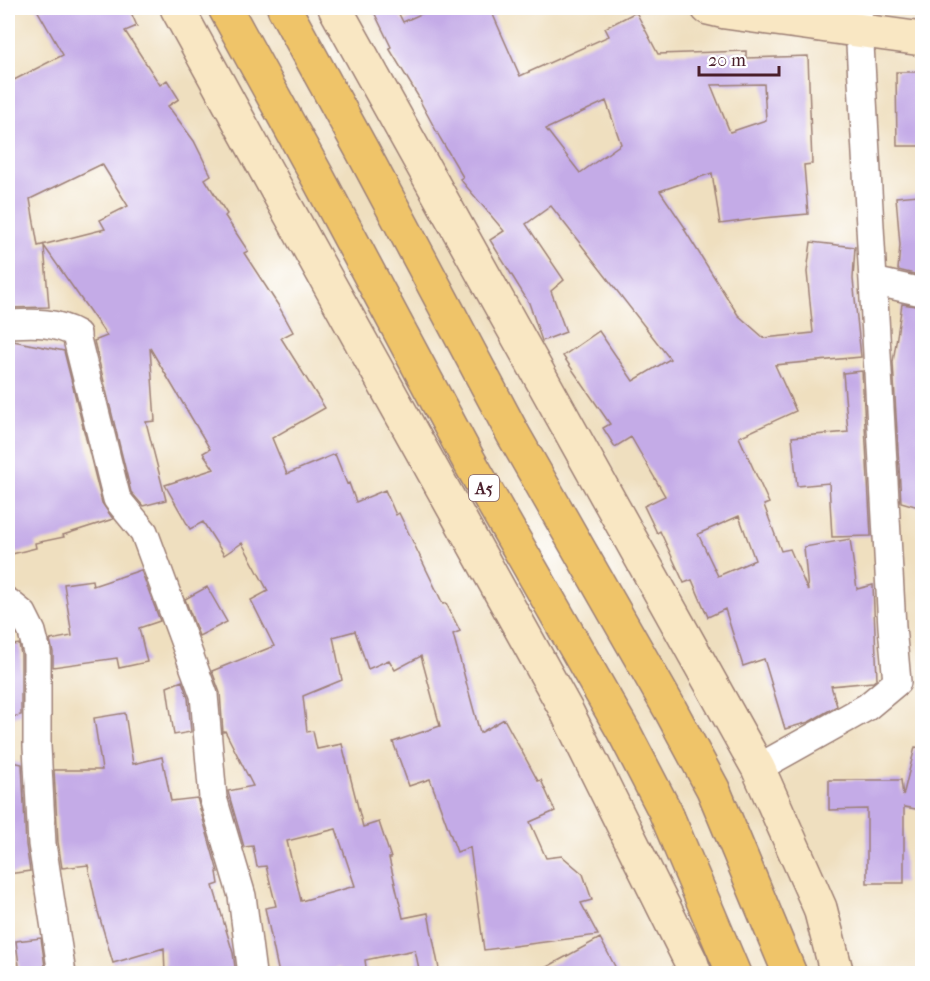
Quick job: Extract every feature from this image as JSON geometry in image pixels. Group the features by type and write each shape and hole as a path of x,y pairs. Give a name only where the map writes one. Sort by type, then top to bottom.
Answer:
{"highway":[{"name":"A5","path":"225,8 318,176 468,459 619,724 665,811 734,974"},
{"path":"284,8 508,424 713,789 790,974"}],"street":[{"path":"177,8 566,710 686,951 695,974"},
{"path":"335,8 758,768 820,908 837,974"},
{"path":"708,8 725,12 858,19 922,39"},
{"path":"758,768 867,707 897,682 858,19"},
{"path":"873,281 922,292"},
{"path":"8,324 46,323 65,327 77,334 117,499 144,532 204,695 213,798 242,896 252,974"},
{"path":"8,602 22,614 32,632 38,652 36,746 42,844 62,974"}],"building":[{"path":"36,8 129,8 137,26 125,31 160,85 167,80 179,99 168,106 194,141 211,175 205,179 227,214 225,216 248,251 244,253 293,332 281,338 325,408 272,438 287,474 335,454 356,502 385,490 396,515 399,513 443,604 446,603 460,631 453,634 480,733 504,719 538,781 541,780 555,811 530,822 546,858 562,856 583,874 592,900 581,903 598,935 484,950 470,847 457,852 430,779 409,786 393,742 440,726 421,656 395,670 389,660 368,669 355,631 333,637 342,680 303,696 307,732 313,731 317,749 342,744 363,827 379,822 391,858 389,858 403,918 428,913 440,974 420,974 415,950 365,960 367,974 340,974 339,968 311,974 279,974 265,908 276,906 266,866 257,867 253,846 244,847 228,791 253,786 225,731 223,732 220,693 212,671 274,646 251,600 268,591 242,543 224,555 203,522 190,529 165,485 214,469 203,453 210,449 150,348 155,421 146,422 166,500 143,506 131,492 94,341 107,336 44,246 49,307 8,308 8,248 12,248 8,224 8,83 63,55","holes":["102,164 128,206 100,220 105,229 38,246 30,199","336,829 355,886 301,901 287,841"]},
{"path":"372,8 396,8 403,22 434,8 490,8 520,76 609,36 605,28 636,12 658,54 746,51 746,58 808,56 812,164 804,165 808,214 720,224 712,173 660,191 738,315 764,338 813,333 807,272 811,242 855,247 853,279 861,357 775,365 796,411 739,437 769,503 764,505 781,551 790,549 808,591 804,547 850,539 857,589 873,585 877,679 873,682 831,686 837,706 809,722 785,729 764,659 743,666 725,609 708,617 692,580 684,583 660,531 657,533 644,506 665,496 631,437 615,447 603,428 610,424 563,356 599,331 633,381 670,359 551,206 526,224 564,280 551,291 566,332 542,341 529,303 490,240 504,231 460,179 463,177 389,48 391,47","holes":["764,84 766,120 730,132 711,85","606,101 621,144 580,173 546,129","739,516 755,560 718,576 698,534"]},
{"path":"896,72 922,72 922,146 897,146"},
{"path":"919,195 922,276 898,270 900,245 896,197"},
{"path":"902,304 922,307 922,508 901,502 893,362"},
{"path":"8,340 64,351 102,503 113,519 63,535 64,537 35,543 36,548 8,555"},
{"path":"862,371 871,536 832,537 829,483 797,486 792,437 848,432 843,373"},
{"path":"141,570 160,621 139,628 147,662 119,668 117,658 53,667 50,640 72,636 64,584 92,580 93,586"},
{"path":"207,587 227,622 199,636 185,599"},
{"path":"19,644 21,715 8,718 8,646"},
{"path":"182,681 188,698 191,732 174,735 167,687"},
{"path":"125,713 133,764 162,757 171,801 197,798 218,872 219,884 213,886 233,953 236,974 165,974 164,948 113,963 98,912 88,865 62,868 58,842 54,770 102,770 94,718"},
{"path":"915,747 922,748 922,810 904,807 904,883 867,883 867,809 829,810 829,780 901,780 903,796"},
{"path":"8,761 22,764 26,845 30,871 8,874"},
{"path":"41,938 46,974 20,974 16,941"},
{"path":"600,938 619,974 534,974"}]}
